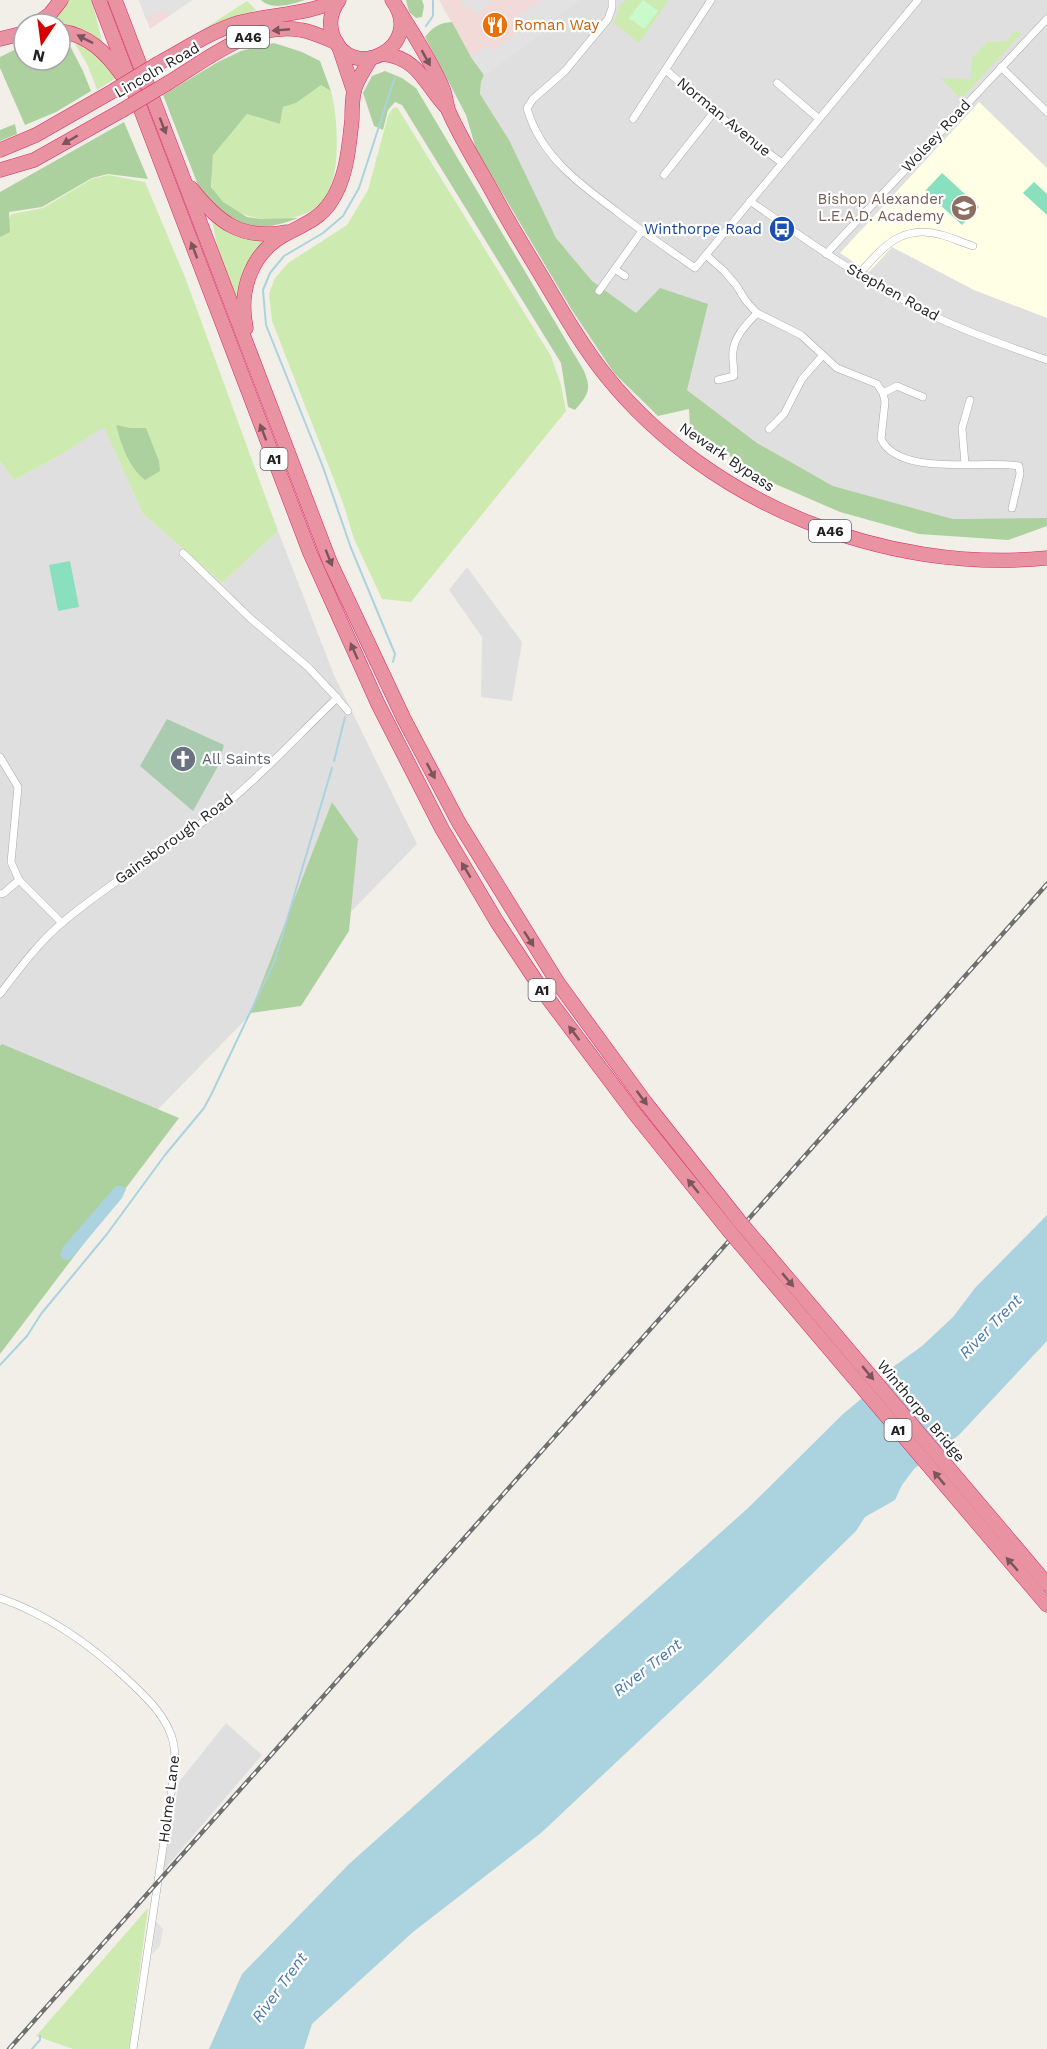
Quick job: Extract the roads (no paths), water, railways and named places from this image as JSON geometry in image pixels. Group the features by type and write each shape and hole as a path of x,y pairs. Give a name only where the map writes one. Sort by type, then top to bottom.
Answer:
{"highway":[{"path":"52,12 61,0"},
{"name":"A1","path":"99,0 310,553 378,704 442,829 497,922 544,993 635,1114 735,1227"},
{"name":"A1","path":"115,0 330,562 404,719 459,823 558,983 735,1227"},
{"path":"254,366 242,306 245,286 252,268 262,253 289,232 318,216 335,195 346,162 354,92 332,32 330,20 338,0"},
{"name":"Lincoln Road","path":"0,150 36,135 209,34 253,19 318,8 338,0"},
{"path":"354,92 377,56 394,45 400,32 401,18 395,4"},
{"name":"Newark Bypass","path":"395,4 444,90 448,110"},
{"name":"Lincoln Road","path":"0,170 34,160 250,37 272,31 300,30 338,45 354,56 377,56"},
{"path":"72,35 86,39 102,50 133,88"},
{"name":"Newark Bypass","path":"377,56 402,58 417,68 434,95 448,110 494,195 580,339 608,378 628,400 689,455 736,487 802,521 888,548 932,556 1011,561 1047,558"},
{"path":"182,177 211,212 228,225 259,234 289,232"},
{"name":"Winthorpe Bridge","path":"735,1227 982,1518"},
{"name":"A1","path":"982,1518 1047,1584"},
{"name":"A1","path":"982,1518 1047,1605"}],"street":[{"path":"612,0 608,19 565,71 533,99 527,108 531,125 547,150 569,174 642,231 695,268 918,0"},
{"path":"633,119 667,71 711,0"},
{"name":"Wolsey Road","path":"826,254 1047,19"},
{"path":"1001,67 1047,112"},
{"name":"Norman Avenue","path":"667,71 714,112 782,163"},
{"path":"777,83 818,118"},
{"path":"664,175 714,112"},
{"name":"Stephen Road","path":"750,201 826,254 936,316 993,341 1047,360"},
{"path":"599,291 642,231"},
{"path":"859,274 885,245 912,233 933,233 973,246"},
{"path":"705,255 724,270 746,302 757,313 801,335 822,356 845,372 877,384 883,393 885,402 881,435 888,449 897,456 931,464 999,463 1019,466 1020,474 1012,508"},
{"path":"615,269 625,276"},
{"path":"718,380 734,376 733,350 742,329 757,313"},
{"path":"769,429 784,414 801,379 822,356"},
{"path":"883,393 897,387 923,397"},
{"path":"964,464 962,428 970,400"},
{"path":"183,554 250,618 308,667 348,711"},
{"name":"Gainsborough Road","path":"0,994 22,965 62,923 208,818 257,776 337,698"},
{"path":"0,757 18,787 11,862 19,880 62,923"},
{"path":"0,894 19,880"},
{"name":"Holme Lane","path":"0,1598 18,1604 71,1633 109,1662 143,1694 161,1715 175,1748 176,1767 133,2049"}],"water":[{"path":"116,1186 123,1186 126,1189 122,1198 71,1259 63,1260 60,1255 63,1247"},
{"name":"River Trent","path":"1047,1215 1047,1341 959,1435 914,1469 902,1485 895,1500 865,1517 856,1531 708,1676 541,1833 413,1932 312,2024 304,2049 209,2049 242,1974 349,1864 747,1509 843,1414 891,1374 893,1367 922,1346 953,1317 975,1288"}],"waterway":[{"path":"426,26 433,16 433,0"},
{"path":"393,662 395,654 351,548 323,467 266,325 263,290 270,273 284,256 323,233 343,216 359,188 395,77"},
{"path":"334,761 345,717"},
{"path":"0,1365 27,1336 41,1314 107,1234 165,1155 204,1108 275,960 332,768"},
{"path":"32,2049 40,2040 40,2036"}],"railway":[{"path":"9,2049 1047,884"}],"place":[{"name":"Roman Way","path":"495,25"},
{"name":"Bishop Alexander L.E.A.D. Academy","path":"964,208"},
{"name":"Winthorpe Road","path":"782,229"},
{"name":"All Saints","path":"183,759"}]}
